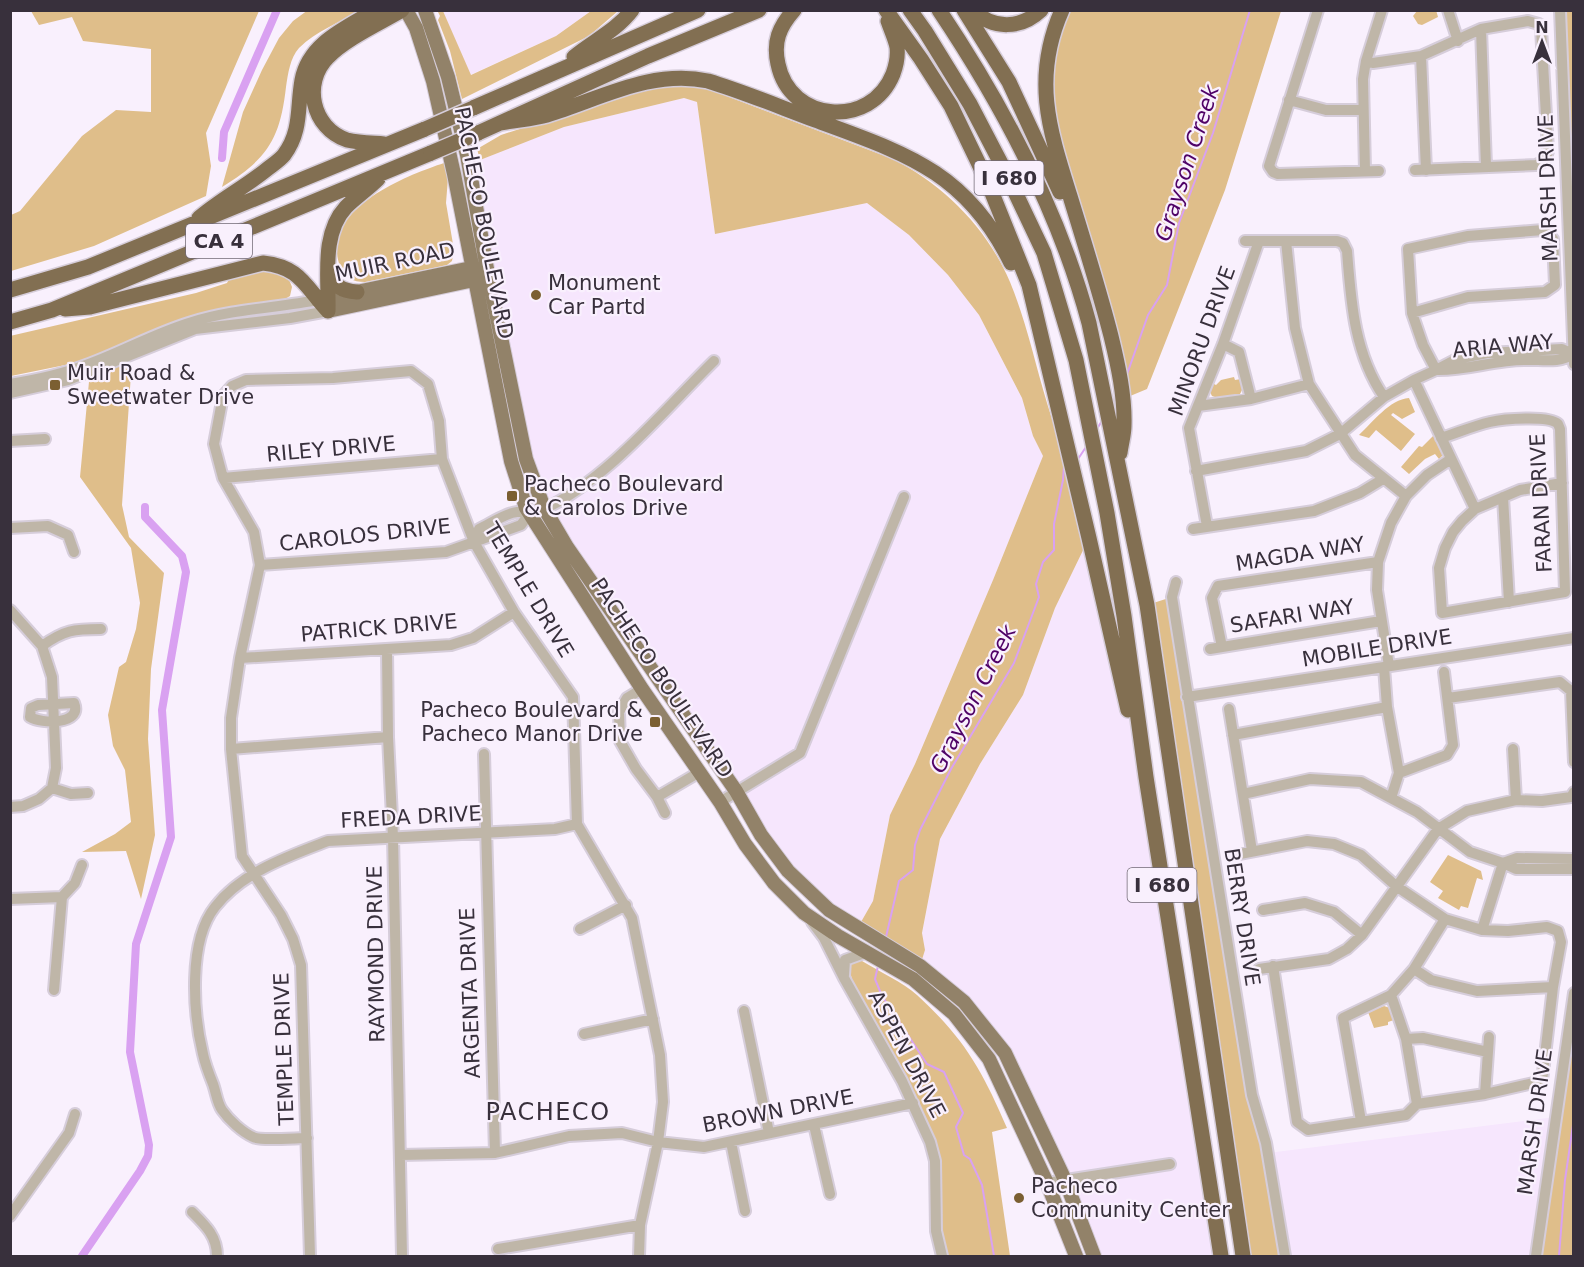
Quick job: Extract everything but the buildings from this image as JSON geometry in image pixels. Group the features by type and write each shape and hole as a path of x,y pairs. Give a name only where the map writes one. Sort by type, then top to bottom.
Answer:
{"highway":[{"path":"188,228 217,203 254,180 283,157 292,142 297,127 302,82 310,59 330,36 376,10"},
{"path":"387,145 348,140 334,133 323,123 319,115 313,99 313,84 318,69 336,50 404,10"},
{"path":"555,72 583,50 602,39 627,18 632,10"},
{"name":"CA 4","path":"10,290 88,267 188,228 425,129 698,10"},
{"name":"CA 4","path":"10,322 52,310 386,172 648,56 759,10"},
{"path":"794,10 783,23 777,38 775,54 779,71 787,87 800,101 817,110 831,113 855,111 877,99 890,82 896,67 897,49 884,10"},
{"path":"884,10 921,59 951,106 988,183 1029,285 1120,680 1146,777"},
{"name":"I 680","path":"910,10 970,104 1007,175 1044,254 1076,360 1107,513 1124,616 1146,777 1221,1257"},
{"name":"I 680","path":"939,10 1012,132 1048,202 1077,279 1089,323 1147,605 1243,1257"},
{"path":"964,10 1009,82 1052,174 1101,295"},
{"path":"973,10 993,24 1008,26 1026,21 1041,10"},
{"path":"1062,10 1052,32 1047,63 1045,85 1048,118 1054,146 1101,295 1118,365 1124,427 1118,462"},
{"path":"501,123 544,116 650,81 666,78 693,78 723,86 893,149 911,157 944,178 960,191 988,224 1004,248 1040,332"},
{"path":"325,303 330,237 338,219 346,207 386,172"},
{"path":"52,310 90,307 262,263 280,265 292,270 325,303"},
{"path":"329,269 336,285 345,291 357,292"}],"main road":[{"name":"PACHECO BOULEVARD","path":"404,10 416,28 433,81 454,174 472,274 511,461 529,514 642,689 720,802 745,844 774,883 804,913 838,936 867,952 916,973 954,1014 989,1059 1047,1183 1076,1257"},
{"name":"PACHECO BOULEVARD","path":"425,10 454,100 467,155 487,269 526,459 544,508 567,546 736,791 761,835 788,871 829,910 916,973 964,1002 1005,1053 1065,1180 1094,1257"},
{"name":"MUIR ROAD","path":"325,303 472,274 487,269"},
{"name":"MUIR ROAD","path":"325,303 357,292 472,274"}],"street":[{"path":"1318,10 1270,162 1271,169 1278,174 1379,171"},
{"path":"1365,171 1363,79 1366,61 1382,10"},
{"path":"1448,10 1458,41"},
{"name":"MARSH DRIVE","path":"1560,10 1574,364"},
{"path":"1366,61 1373,63 1421,57 1481,29 1528,21 1539,24 1542,34 1547,139 1547,157 1542,164 1421,170 1421,57"},
{"path":"1481,29 1486,166"},
{"path":"1289,100 1326,110 1363,110"},
{"path":"1412,313 1468,297 1545,292 1555,285 1554,239 1543,230 1468,236 1408,249 1412,313 1423,345 1436,370"},
{"name":"MINORU DRIVE","path":"1207,526 1189,428 1223,344 1258,241"},
{"path":"1286,241 1295,328 1309,384 1354,455 1406,496"},
{"path":"1245,242 1337,241 1345,247 1356,332 1367,364 1384,397"},
{"name":"MUIR ROAD","path":"10,385 84,366 172,328 194,321 242,310 325,303"},
{"name":"MUIR ROAD","path":"10,393 68,380 195,329 290,318 325,303"},
{"path":"1223,344 1239,352 1251,399"},
{"name":"ARIA WAY","path":"1196,471 1306,451 1340,434 1384,397 1457,359 1487,353 1562,349 1573,354"},
{"name":"CAROLOS DRIVE","path":"260,565 446,552 474,542 479,529 515,512 529,514 544,508 587,483 714,361"},
{"name":"TEMPLE DRIVE","path":"310,1257 301,965 293,939 281,915 242,856 231,749 231,718 240,658 260,565 254,532 223,478 214,444 223,396 232,386 246,380 333,378 411,370 428,384 439,421 442,459 474,542 514,612 573,697 577,824 632,918 660,1055 663,1102 658,1142 640,1225 639,1257"},
{"path":"1414,380 1475,509"},
{"path":"1198,406 1251,399 1309,384"},
{"name":"FARAN DRIVE","path":"1441,438 1490,422 1548,419 1554,421 1560,429 1565,592 1509,602"},
{"path":"10,441 45,439"},
{"name":"RILEY DRIVE","path":"223,478 442,459"},
{"path":"1391,798 1399,773 1387,707 1386,666 1377,590 1378,562 1391,523 1406,496 1427,475 1451,459"},
{"path":"1193,529 1314,511 1360,493 1383,479"},
{"path":"1503,497 1509,602 1442,613 1439,568 1453,532 1475,509 1503,497 1534,487 1562,483"},
{"path":"720,802 800,753 904,497"},
{"path":"10,528 48,526 68,535 74,552"},
{"name":"MAGDA WAY","path":"1222,646 1212,598 1218,586 1378,562"},
{"name":"BERRY DRIVE","path":"1176,582 1172,597 1187,697 1252,1095 1266,1143 1286,1257"},
{"name":"PATRICK DRIVE","path":"240,658 451,645 473,638 514,612"},
{"path":"10,807 23,806 39,800 52,788 56,768 52,676 42,646 13,616"},
{"name":"SAFARI WAY","path":"1210,649 1381,621"},
{"path":"42,646 60,633 75,629 101,628"},
{"name":"MOBILE DRIVE","path":"1187,697 1574,638"},
{"name":"RAYMOND DRIVE","path":"387,650 402,1257"},
{"path":"1399,773 1447,755 1453,745 1444,672"},
{"path":"1448,698 1560,682 1571,691 1574,762"},
{"path":"642,689 627,698 619,712 620,741 665,813"},
{"path":"74,704 76,707 74,715 69,720 54,720 37,721 30,717 31,708 38,705 74,704"},
{"path":"1233,735 1387,707"},
{"path":"1229,710 1252,851"},
{"path":"231,749 388,737"},
{"path":"1513,750 1516,800"},
{"name":"ARGENTA DRIVE","path":"484,754 495,1153"},
{"path":"657,797 699,773"},
{"path":"1243,794 1310,779 1360,782 1417,812 1470,852 1516,869 1574,869"},
{"path":"52,788 71,794 88,793"},
{"path":"1259,969 1329,959 1347,949 1362,935 1438,829 1467,811 1516,800 1542,801 1570,797 1574,792"},
{"name":"FREDA DRIVE","path":"307,1138 255,1138 235,1125 222,1109 203,1054 197,1017 196,972 201,932 214,908 233,887 254,874 328,841 555,829 577,824"},
{"path":"1240,854 1307,841 1334,844 1361,855 1396,886 1445,919 1482,930 1508,931 1547,927 1558,931 1561,942 1553,987 1542,1081 1485,1094 1417,1104 1406,1114 1308,1130 1297,1122 1273,966"},
{"path":"1503,863 1517,858 1574,859"},
{"path":"1482,930 1503,863"},
{"path":"54,990 62,897 75,884 82,865"},
{"path":"10,899 62,897"},
{"path":"1263,910 1305,903 1334,912 1362,935"},
{"path":"580,929 626,905"},
{"name":"ASPEN DRIVE","path":"804,913 824,938 913,1103 930,1142 934,1161 934,1213 942,1257"},
{"path":"1361,1121 1343,1018 1391,994 1414,969 1445,919"},
{"name":"ASPEN DRIVE","path":"844,978 845,960 867,952"},
{"path":"1414,969 1431,980 1478,991 1553,987"},
{"name":"MARSH DRIVE","path":"1536,1257 1574,993"},
{"path":"1391,994 1406,1039 1417,1104"},
{"path":"744,1011 769,1133"},
{"path":"584,1034 653,1019"},
{"path":"1485,1094 1489,1037"},
{"path":"1406,1039 1423,1038 1488,1052"},
{"name":"BROWN DRIVE","path":"400,1155 495,1153 569,1136 622,1133 658,1142 704,1147 913,1103"},
{"path":"10,1216 69,1133 75,1114"},
{"path":"814,1125 830,1194"},
{"path":"731,1142 745,1211"},
{"path":"1047,1183 1170,1164"},
{"path":"192,1212 208,1228 217,1247 217,1257"},
{"path":"498,1248 640,1225"}],"shaded area":[{"path":"308,10 358,11 320,32 299,48 293,56 280,121 269,146 250,167 222,187 243,112 262,70 279,38 293,21"},
{"path":"1436,10 1438,17 1422,25 1418,24 1413,16 1417,11"},
{"path":"31,11 259,11 206,133 211,166 206,196 94,246 11,271 11,215 20,211 82,136 116,110 151,112 151,49 83,41 72,17 39,25"},
{"path":"435,11 443,11 471,75 556,36 591,11 618,11 589,36 462,99 450,51 438,20 440,16"},
{"path":"443,11 591,11 556,36 470,75"},
{"path":"1062,11 1281,11 1225,190 1147,389 1123,399 1054,146 1047,62"},
{"path":"1560,11 1574,11 1573,343"},
{"path":"661,85 708,89 893,159 930,182 962,210 989,244 1016,297 1089,538 1055,608 1023,695 980,764 940,839 922,933 925,950 920,966 857,929 873,901 890,815 915,764 1043,456 1033,436 1022,398 979,315 948,275 909,235 867,203 715,234 697,102 684,98 564,127 480,160 477,149 501,135"},
{"path":"684,98 697,102 715,234 867,203 909,235 948,275 979,315 1022,398 1033,436 1043,456 915,764 890,815 873,901 857,929 788,871 544,508 487,269 480,160 564,127"},
{"path":"444,163 448,178 446,203 454,250 452,261 447,265 365,282 353,280 347,276 340,266 337,246 342,228 353,212 388,187"},
{"path":"264,270 276,271 288,277 292,287 290,296 282,301 193,316 80,362 11,376 10,336 196,293 227,283 230,277"},
{"path":"119,360 131,374 122,505 129,537 164,573 151,669 148,739 155,835 141,899 126,851 82,852 115,834 131,822 125,770 113,746 108,715 119,667 126,662 136,629 140,603 131,548 80,477 90,371"},
{"path":"1234,377 1235,380 1241,379 1243,388 1240,394 1218,398 1212,396 1209,390 1212,383 1216,385 1221,380"},
{"path":"1409,398 1415,412 1402,419 1393,413 1391,415 1415,434 1401,451 1376,430 1369,438 1359,435 1388,407 1402,399"},
{"path":"1434,435 1442,456 1439,459 1435,454 1425,459 1409,474 1401,467 1419,446 1422,447"},
{"path":"1089,538 1120,680 1146,777 1221,1256 1094,1256 1005,1053 920,966 925,950 922,934 940,839 980,764 1023,695 1055,608"},
{"path":"1172,597 1187,697 1285,1256 1243,1256 1147,605"},
{"path":"1448,855 1481,871 1483,880 1477,878 1468,908 1461,906 1459,910 1438,898 1443,891 1430,882"},
{"path":"854,961 862,961 917,995 960,1041 989,1089 1007,1128 992,1132 1010,1256 948,1256 940,1222 936,1146 906,1075 853,984 850,966"},
{"path":"1573,993 1573,1256 1535,1256"},
{"path":"1384,1006 1390,1008 1394,1020 1388,1022 1388,1025 1374,1028 1368,1012"},
{"path":"1555,1117 1535,1256 1285,1256 1268,1153"}],"waterway":[{"path":"222,158 224,132 277,10"},
{"name":"Grayson Creek","path":"1126,377 1148,315 1167,285 1179,223 1213,133 1250,10"},
{"name":"Grayson Creek","path":"1097,429 1103,419"},
{"name":"Grayson Creek","path":"1078,459 1086,447"},
{"name":"Grayson Creek","path":"886,937 899,881 913,870 915,845 920,830 951,769 1014,663 1039,597 1036,584 1043,562 1054,550 1054,524 1064,466 1067,464"},
{"path":"82,1256 140,1171 148,1156 149,1145 130,1052 136,944 171,837 162,710 186,572 182,556 145,517 145,507"},
{"name":"Grayson Creek","path":"878,966 875,979 882,996 927,1064 944,1072 963,1113 956,1127 964,1155 970,1159 982,1185 994,1256"},
{"path":"1559,1256 1565,1180 1574,1118"}],"place":[{"name":"Monument Car Partd","path":"536,295"},
{"name":"Muir Road & Sweetwater Drive","path":"55,385"},
{"name":"Pacheco Boulevard & Carolos Drive","path":"512,496"},
{"name":"Pacheco Boulevard & Pacheco Manor Drive","path":"655,722"},
{"name":"Pacheco Community Center","path":"1019,1198"}],"district":[{"name":"PACHECO","path":"548,1112"}]}
